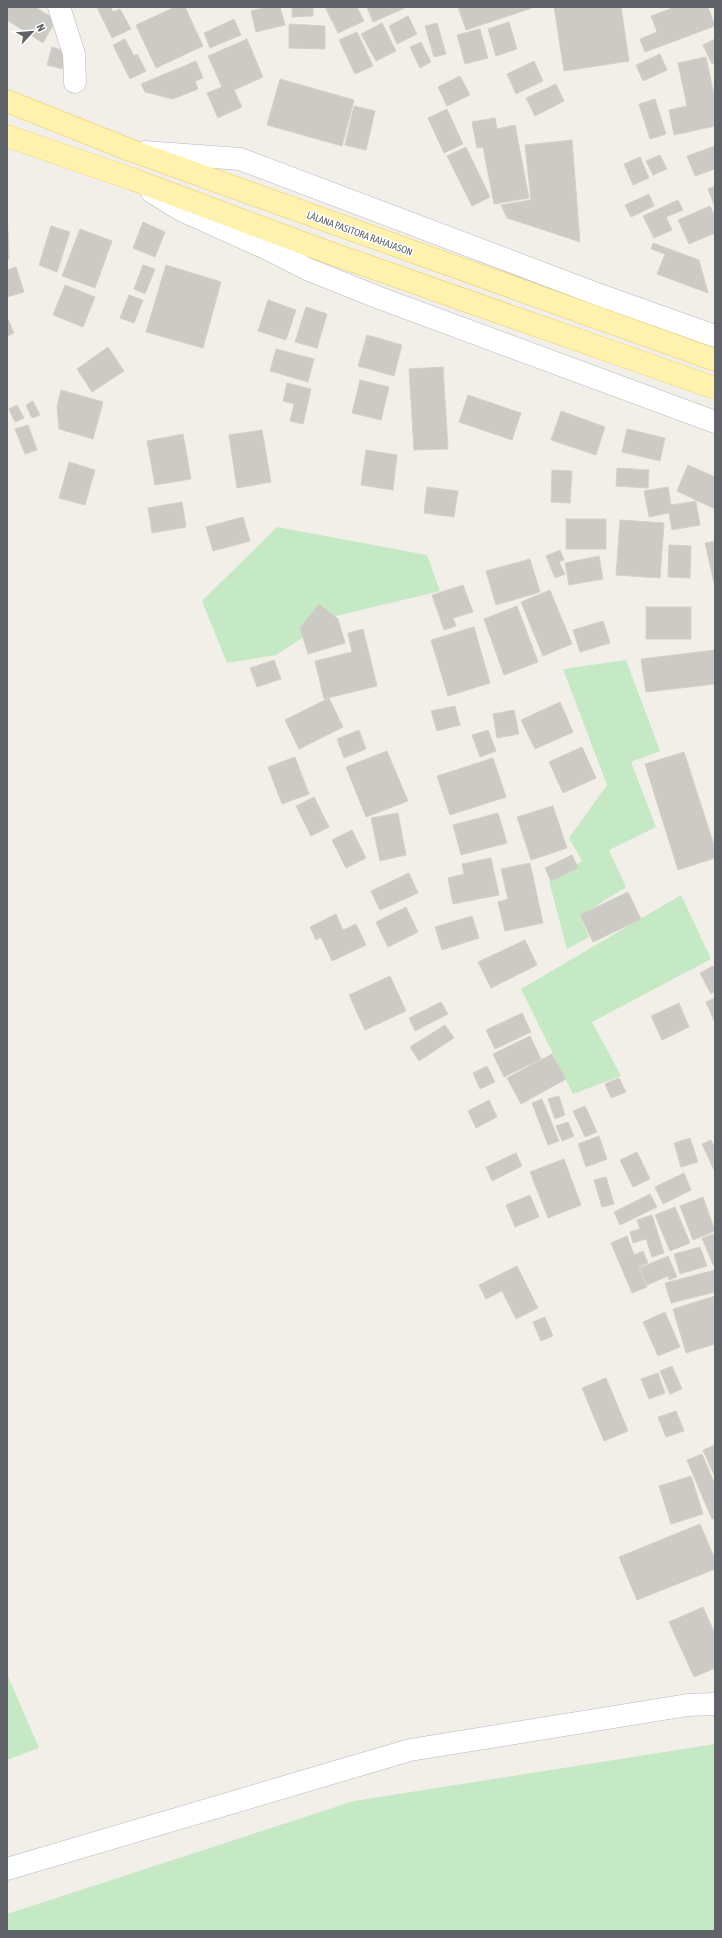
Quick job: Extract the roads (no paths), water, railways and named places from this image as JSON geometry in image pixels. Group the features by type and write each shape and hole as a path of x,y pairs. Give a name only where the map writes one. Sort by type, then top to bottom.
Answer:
{"main road":[{"name":"LÀLANA PASITORA RAHAJASON","path":"7,101 130,150 715,360"},
{"path":"7,136 132,179 319,249 715,388"}],"street":[{"path":"59,7 74,54 75,82"},
{"path":"130,150 240,159 597,294 715,336"},
{"path":"132,179 181,210 307,268 378,297 715,422"},
{"path":"7,1869 410,1750 688,1705 715,1704"}]}
